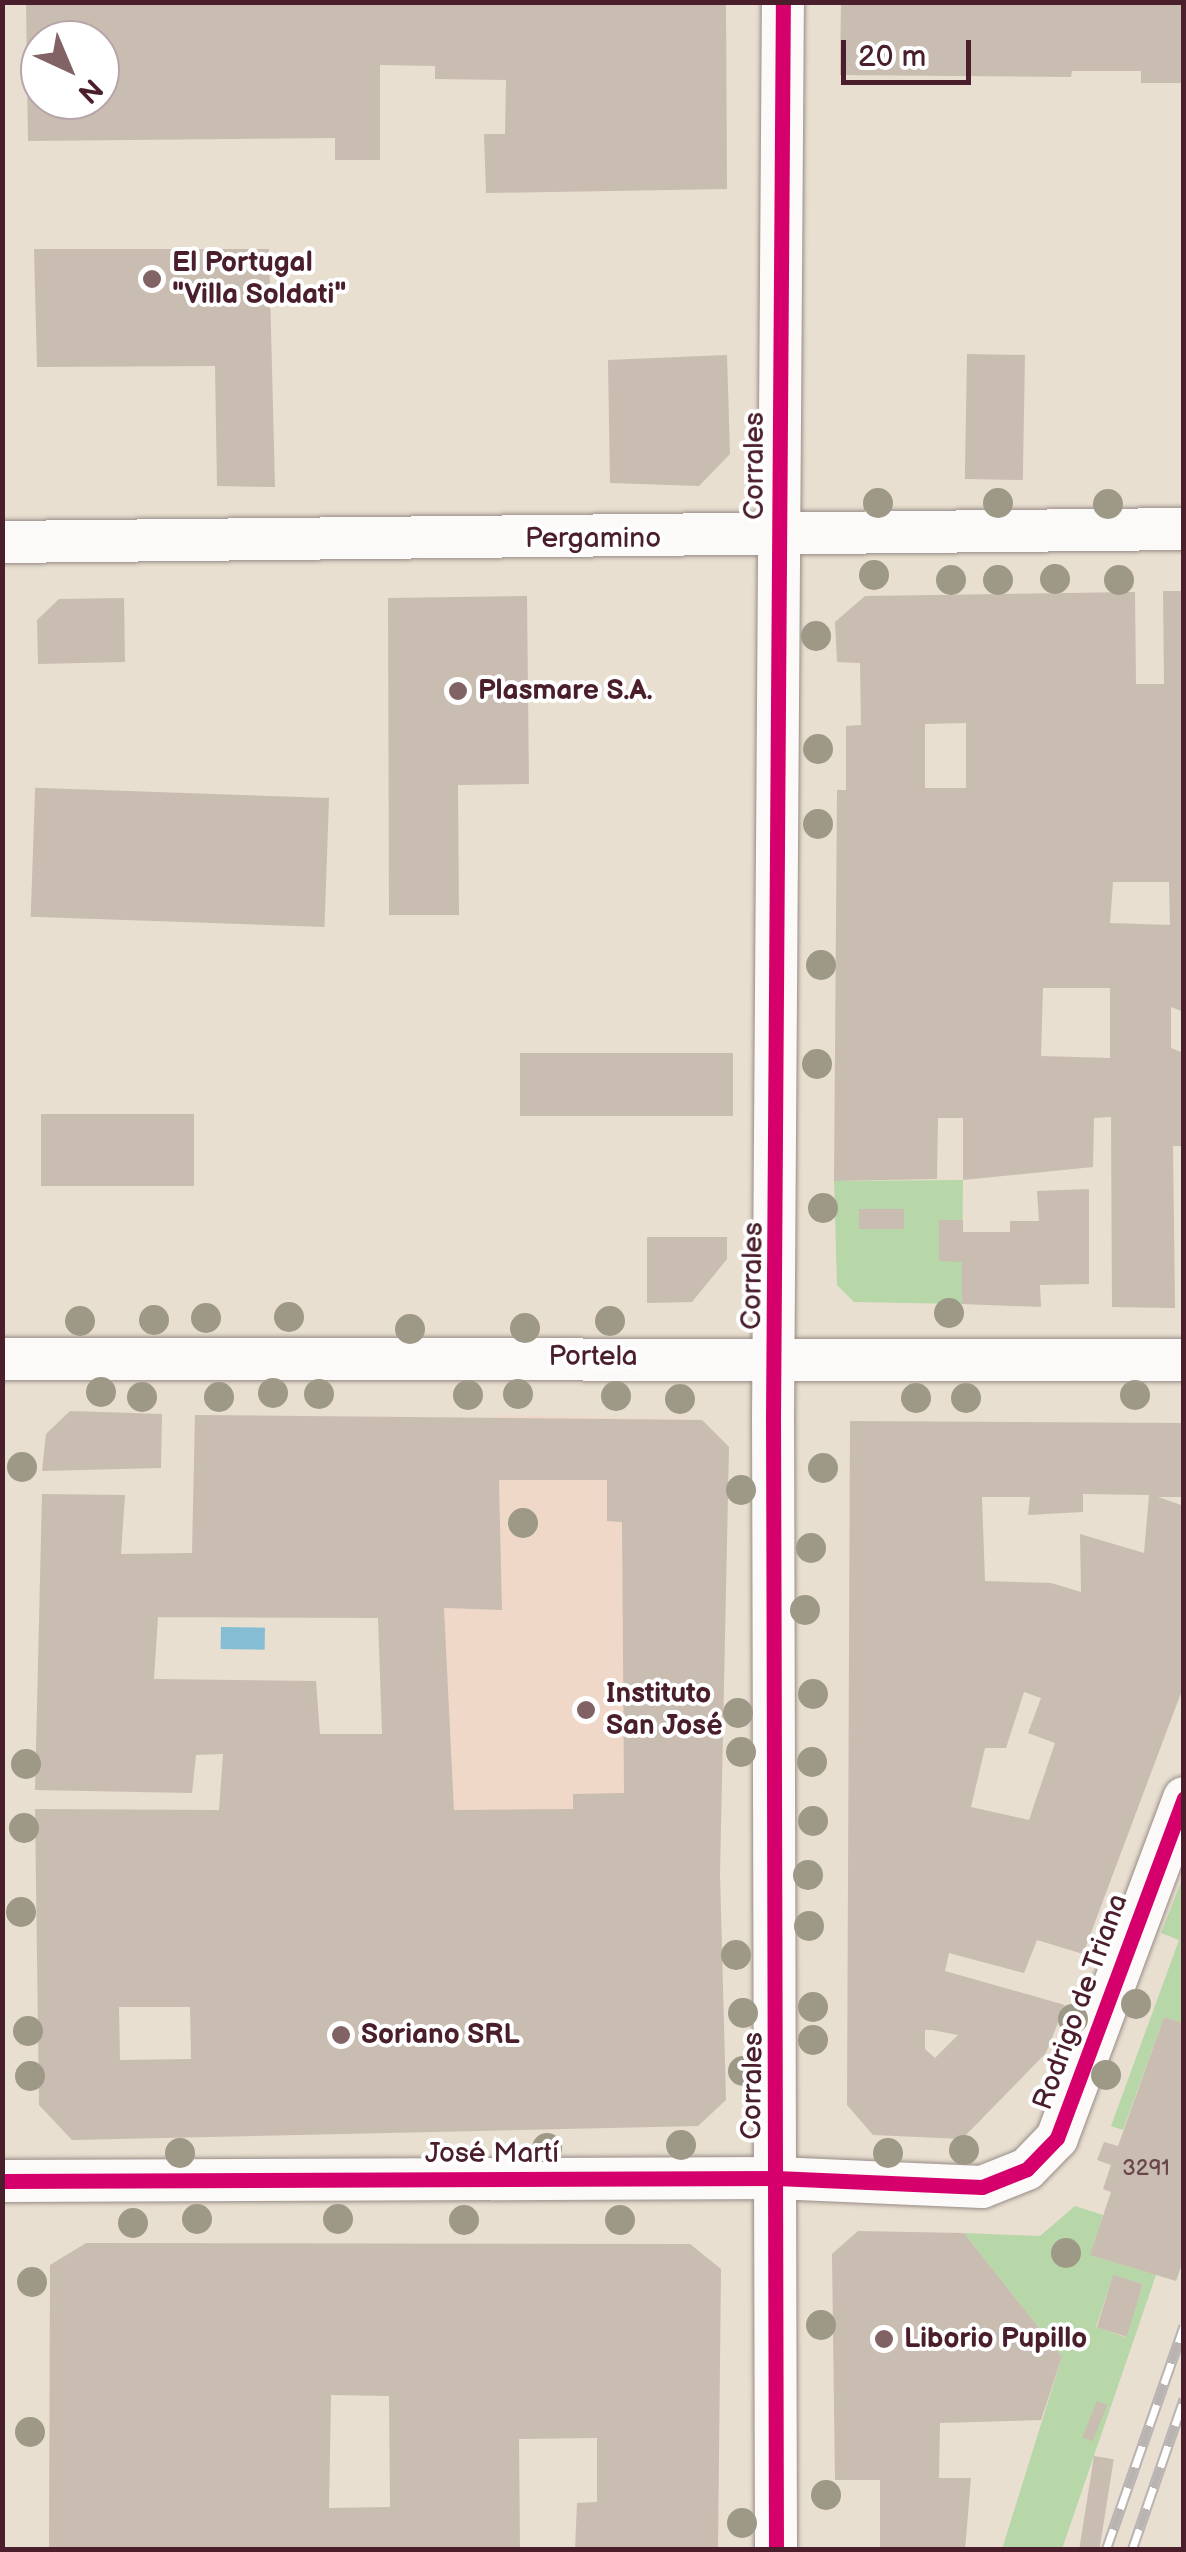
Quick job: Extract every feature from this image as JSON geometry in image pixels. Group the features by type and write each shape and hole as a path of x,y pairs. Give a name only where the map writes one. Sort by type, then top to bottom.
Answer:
{"street":[{"name":"Corrales","path":"776,2550 776,1359 783,2"},
{"name":"Pergamino","path":"2,542 780,536 1184,528"},
{"name":"Portela","path":"2,1359 1184,1360"},
{"name":"Rodrigo de Triana","path":"982,2187 1028,2169 1057,2138 1184,1798"},
{"name":"José Martí","path":"2,2182 776,2178 982,2187"}],"shaded area":[{"name":"Instituto San José","path":"498,1415 702,1420 729,1447 720,1874 454,1810 444,1608 502,1609"}],"green space":[{"path":"963,1180 962,1304 854,1302 837,1285 834,1181"},
{"path":"1183,1877 1183,2023 1164,2017 1123,2130 1111,2126 1179,1940 1161,1933"},
{"path":"1075,2206 1103,2215 1091,2255 1156,2275 1062,2549 1002,2549 1062,2357 964,2233 1040,2236","holes":["1113,2276 1143,2284 1125,2337 1096,2327"]}],"water":[{"path":"221,1627 265,1628 265,1650 221,1649"}],"building":[{"path":"26,2 726,2 727,189 486,193 484,134 505,134 506,80 435,79 435,66 380,65 380,160 335,160 335,138 28,141 28,120 120,120 120,20 26,20"},
{"path":"841,2 1184,2 1184,83 1141,83 1141,71 1072,71 1071,77 840,75"},
{"path":"34,249 269,249 275,487 217,486 215,366 37,367"},
{"path":"967,354 1025,355 1023,480 965,479"},
{"path":"727,355 730,454 699,486 610,483 608,360"},
{"path":"1163,591 1184,591 1184,1012 1171,1007 1171,1048 1184,1053 1184,1146 1173,1146 1175,1308 1112,1307 1111,1117 1094,1118 1093,1167 963,1180 963,1118 938,1118 937,1179 834,1181 837,790 846,790 846,726 861,725 860,663 837,662 835,622 865,596 1135,592 1136,684 1164,684","holes":["966,723 966,788 925,788 925,724","1113,882 1169,882 1170,925 1110,923","1043,988 1110,988 1110,1058 1041,1056"]},
{"name":"Plasmare S.A.","path":"527,596 529,784 458,785 459,915 389,915 388,598"},
{"path":"124,598 125,662 38,664 37,620 59,599"},
{"path":"35,788 329,798 324,927 31,917"},
{"path":"520,1053 733,1053 733,1116 520,1116"},
{"path":"41,1114 194,1114 194,1186 41,1186"},
{"path":"1089,1189 1089,1284 1040,1285 1041,1307 962,1304 962,1262 939,1261 939,1220 963,1220 963,1232 1010,1232 1010,1221 1039,1221 1037,1191"},
{"path":"859,1209 904,1209 904,1229 859,1229"},
{"path":"647,1237 727,1237 727,1259 692,1302 647,1303"},
{"path":"70,1411 162,1414 161,1468 42,1471 46,1434"},
{"path":"195,1415 702,1420 729,1447 720,1874 726,2100 698,2126 72,2140 39,2105 35,1809 219,1810 223,1754 196,1755 192,1793 35,1790 42,1494 125,1495 121,1554 192,1553","holes":["499,1480 607,1480 607,1521 622,1522 624,1793 573,1794 573,1809 454,1810 444,1608 502,1610","158,1617 378,1618 382,1734 320,1734 316,1681 154,1679","119,2007 190,2007 191,2059 120,2060"]},
{"path":"850,1421 1184,1423 1184,1497 1158,1497 1184,1506 1184,1685 1083,1954 1037,1940 1024,1973 949,1953 945,1971 1065,2005 1046,2053 962,2139 873,2135 847,2105","holes":["1083,1494 1149,1495 1144,1553 1080,1534 1081,1592 1051,1583 985,1581 982,1497 1030,1497 1028,1515 1083,1512","1024,1692 1041,1698 1028,1733 1055,1743 1029,1820 971,1807 985,1748 1006,1748","925,2030 958,2035 935,2058 925,2049"]},
{"path":"1164,2017 1184,2023 1184,2258 1176,2281 1090,2255 1111,2192 1103,2189 1111,2165 1097,2160 1104,2142 1118,2146"},
{"path":"858,2231 964,2233 1062,2357 1041,2420 940,2423 939,2478 971,2478 965,2550 880,2550 880,2480 835,2480 832,2254"},
{"path":"86,2243 690,2244 721,2269 718,2550 575,2550 577,2503 597,2502 597,2438 519,2439 520,2550 49,2550 50,2265","holes":["331,2395 389,2396 390,2507 329,2508"]},
{"path":"1113,2275 1143,2284 1127,2337 1097,2328"},
{"path":"1097,2401 1107,2405 1093,2441 1082,2437"},
{"path":"1094,2456 1114,2459 1099,2550 1079,2550"}],"railway":[{"path":"1106,2550 1184,2326"},
{"path":"1132,2550 1184,2399"}],"cycle path":[{"path":"776,2550 773,1421 783,2"},
{"path":"2,2181 776,2178 982,2187 1027,2169 1057,2138 1184,1798"}],"place":[{"name":"El Portugal \"Villa Soldati\"","path":"152,279"},
{"name":"Plasmare S.A.","path":"458,691"},
{"name":"Instituto San José","path":"586,1710"},
{"name":"Soriano SRL","path":"341,2035"},
{"name":"Liborio Pupillo","path":"884,2339"}]}
